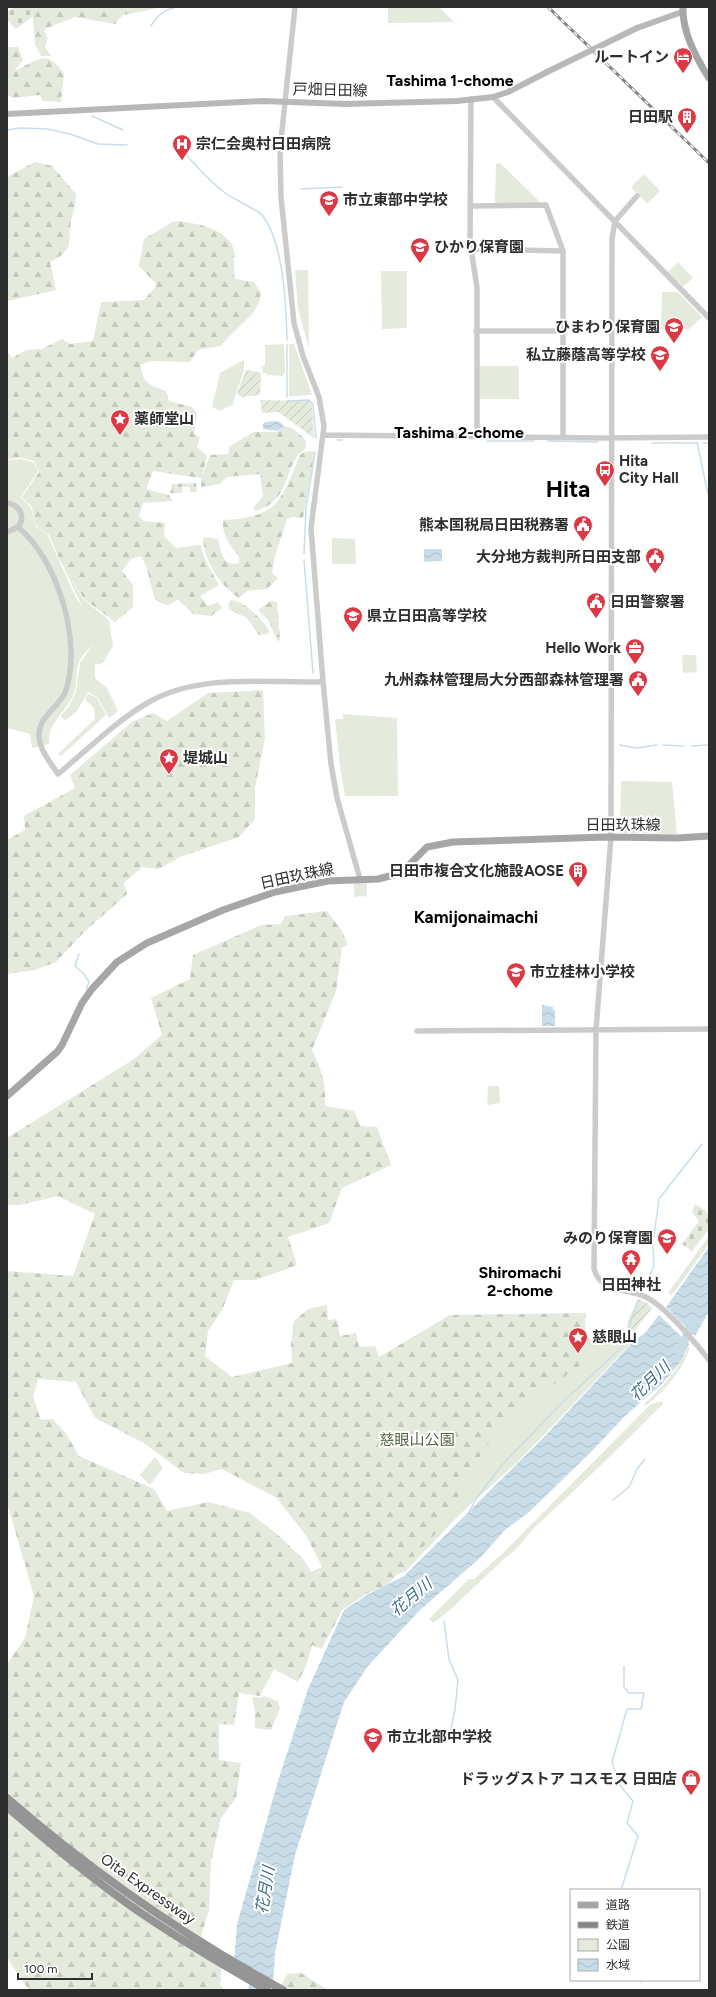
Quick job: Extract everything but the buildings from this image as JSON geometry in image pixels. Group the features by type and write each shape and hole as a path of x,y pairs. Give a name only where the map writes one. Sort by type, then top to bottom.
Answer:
{"highway":[{"name":"Oita Expressway","path":"7,1798 86,1863 177,1932 283,1990"},
{"name":"Oita Expressway","path":"7,1807 109,1890 267,1990"}],"main road":[{"name":"戸畑日田線","path":"7,114 254,102 346,104 493,97 508,92 637,28 682,10"},
{"path":"682,10 695,54 709,78"},
{"name":"日田玖珠線","path":"7,1096 57,1052 62,1045 82,1003 92,989 117,962 136,949 162,935 275,892 328,881 378,879 394,875 406,868 427,847 436,844 453,842 611,837 677,838 709,836"}],"street":[{"path":"295,7 279,163 291,300 299,344 319,397 324,435 311,528 331,764 336,798 360,879"},
{"path":"493,97 709,318"},
{"path":"471,99 471,249 478,288 476,331 477,437"},
{"path":"637,196 615,221 612,239 611,837 596,1030 594,1243 596,1275 603,1284 636,1293 657,1305 697,1344 709,1360"},
{"path":"470,206 546,205 563,251 564,438"},
{"path":"471,249 563,251"},
{"path":"476,331 564,331"},
{"path":"324,435 564,438 709,437"},
{"path":"7,503 16,506 20,510 22,519 18,527 13,531 7,532"},
{"path":"18,527 34,545 56,583 68,626 70,672 66,691 57,706 43,720 39,731 41,746 58,774 129,715 149,702 185,688 217,684 323,682"},
{"path":"417,1031 709,1029"}],"green space":[{"path":"14,7 36,7 32,17 16,29 7,20 7,12"},
{"path":"32,7 164,7 123,15 115,24 75,17 47,28 44,31 48,38 45,47 51,56 41,56 35,44"},
{"path":"388,7 439,7 454,22 388,23"},
{"path":"8,47 18,47 23,60 14,71 41,59 52,61 57,66 64,74 61,102 43,101 40,95 14,98 7,95"},
{"path":"35,162 52,166 76,194 68,246 63,254 50,262 56,290 7,301 7,177"},
{"path":"500,163 538,200 538,203 495,203 496,164"},
{"path":"644,174 660,191 647,204 631,187"},
{"path":"174,221 197,224 206,227 222,234 228,239 233,249 235,279 254,282 261,293 259,303 253,313 220,346 198,350 190,362 150,361 140,365 143,376 151,385 166,391 169,401 192,407 197,413 194,434 200,437 197,447 207,456 202,477 210,455 228,454 230,446 254,432 278,432 285,426 292,428 306,441 305,449 293,464 282,491 276,499 268,506 256,511 253,508 263,496 260,474 227,477 220,484 201,487 201,478 153,471 146,489 169,495 173,501 143,503 139,516 144,521 165,523 164,536 176,548 200,545 206,562 219,585 200,596 208,606 218,602 222,608 211,616 193,614 178,599 168,606 155,600 146,566 141,556 131,559 122,571 133,585 133,607 115,622 84,599 60,561 49,535 35,525 32,507 22,497 39,472 34,461 22,458 7,459 7,351 12,358 26,350 42,349 62,339 70,344 93,341 101,302 144,300 157,285 139,266 144,239"},
{"path":"678,262 693,278 683,287 668,272"},
{"path":"295,270 308,270 309,349 298,309"},
{"path":"381,271 407,271 407,328 382,329"},
{"path":"662,292 678,292 702,317 689,329 661,329"},
{"path":"284,344 285,372 282,376 267,375 266,373 263,373 262,366 265,365 265,345"},
{"path":"289,344 294,344 312,395 289,396"},
{"path":"244,360 244,370 233,402 234,404 220,411 212,407 220,373"},
{"path":"477,366 519,366 519,399 477,399"},
{"path":"246,370 261,373 260,395 241,397 237,393"},
{"path":"260,400 309,401 312,405 314,438 278,412 262,413"},
{"path":"315,451 303,518 292,517 287,519 276,552 272,573 278,578 267,589 247,591 239,598 219,579 209,563 203,537 218,539 226,561 234,564 239,563 239,556 229,544 225,535 223,520 242,518 267,511 282,495 300,455 304,452"},
{"path":"22,459 34,463 38,471 21,497 31,508 35,526 47,534 76,598 82,606 62,564 83,599 109,620 113,646 103,663 95,665 95,678 107,688 118,711 109,718 97,697 88,692 77,711 65,721 61,716 69,706 76,692 80,663 92,645 80,660 77,668 75,690 69,704 55,722 49,736 49,744 32,748 30,734 7,728 7,460"},
{"path":"196,483 197,492 190,492 190,487 182,487 182,493 170,493 172,484"},
{"path":"332,538 355,539 356,564 332,564"},
{"path":"231,600 242,604 254,612 264,623 270,633 259,635 247,618 230,610 228,605"},
{"path":"271,601 277,602 280,640 277,641 269,621 258,610"},
{"path":"682,655 696,655 697,672 683,673"},
{"path":"263,690 265,738 255,788 255,819 239,837 180,857 159,869 142,867 124,883 127,894 84,932 56,962 35,970 7,974 7,840 25,830 24,816 75,788 70,775 132,722 153,713 167,721 208,693"},
{"path":"88,694 96,697 106,715 61,756 58,754 95,719 94,708 85,699"},
{"path":"343,714 397,718 398,796 345,796 335,719 343,719"},
{"path":"621,781 672,782 677,834 620,833"},
{"path":"354,882 367,882 367,896 354,897"},
{"name":"慈眼山公園","path":"327,911 342,931 348,945 342,948 336,991 312,1050 323,1077 325,1106 354,1111 361,1126 377,1127 391,1165 342,1188 329,1223 288,1237 297,1265 256,1280 234,1280 223,1308 208,1331 205,1356 232,1377 292,1363 291,1343 294,1321 308,1309 327,1305 328,1320 337,1319 340,1336 356,1333 359,1347 375,1346 379,1357 450,1315 586,1313 581,1365 501,1421 438,1531 386,1586 368,1593 342,1610 322,1649 312,1645 306,1666 298,1682 274,1669 260,1696 239,1693 234,1725 219,1724 219,1760 241,1763 236,1798 221,1818 211,1861 209,1910 200,1939 223,1952 220,1985 225,1990 29,1990 7,1958 7,1664 25,1638 34,1596 7,1503 7,1271 73,1276 95,1214 58,1196 20,1205 7,1205 7,1138 134,1059 162,1035 151,998 190,979 193,955 261,925 281,924 285,916","holes":["38,1379 76,1382 95,1418 144,1443 184,1473 204,1474 222,1469 277,1498 307,1537 322,1567 311,1572 304,1560 278,1535 250,1513 208,1502 167,1511 154,1489 79,1456 67,1435 53,1419 41,1420 33,1397"]},
{"path":"488,1086 499,1086 500,1103 487,1105"},
{"path":"695,1204 709,1213 709,1229 692,1251 682,1244 699,1221 692,1212"},
{"path":"709,1236 709,1244 672,1295 668,1293"},
{"path":"639,1299 647,1303 652,1308 633,1333 627,1329 629,1318"},
{"path":"585,1327 587,1336 594,1342 633,1341 543,1436 512,1467 459,1515 406,1571 368,1585 540,1332"},
{"path":"688,1347 690,1348 687,1356 678,1372 666,1387 646,1406 644,1404 657,1392 674,1371"},
{"path":"663,1401 663,1404 568,1497 535,1527 514,1551 450,1610 433,1623 429,1619 469,1579 474,1579 501,1555 651,1404"},
{"path":"155,1457 163,1468 150,1485 140,1475"},
{"path":"264,1696 278,1701 280,1709 271,1730 255,1728 255,1710 252,1697 260,1698"},
{"path":"301,1973 328,1990 279,1990 287,1974"}],"water":[{"path":"384,193 402,193 402,205 384,205"},
{"path":"265,422 280,422 284,426 282,429 277,431 263,429 263,424"},
{"path":"424,549 442,549 442,561 424,562"},
{"path":"542,1005 553,1007 553,1010 555,1010 555,1026 542,1026"},
{"path":"709,1247 709,1311 695,1336 666,1307"},
{"path":"659,1315 689,1344 681,1361 662,1384 626,1415 591,1452 528,1513 506,1529 480,1558 420,1610 368,1666 344,1702 295,1855 275,1953 273,1984 234,1961 237,1924 278,1781 308,1689 344,1610 369,1594 404,1576 545,1436 634,1341 645,1333"}],"waterway":[{"path":"151,26 162,13 177,7"},
{"path":"92,116 123,130"},
{"path":"7,130 20,128 47,129 70,134 98,144 127,145"},
{"path":"179,147 218,187 228,195 261,214 270,228 280,259 285,293 287,340"},
{"path":"301,189 342,187"},
{"path":"287,345 287,397"},
{"path":"287,401 309,400 313,404 316,438"},
{"path":"337,440 342,440"},
{"path":"487,441 534,441"},
{"path":"548,441 598,442"},
{"path":"652,443 698,443"},
{"path":"697,443 708,494"},
{"path":"703,443 709,443"},
{"path":"304,554 306,508 315,453"},
{"path":"304,560 313,673"},
{"path":"620,745 637,748 657,745"},
{"path":"663,745 683,746"},
{"path":"692,746 709,745"},
{"path":"79,954 75,966 84,974 89,982 86,990"},
{"path":"643,1290 654,1266 653,1242 659,1199 702,1144"},
{"path":"469,1512 476,1499 501,1466 562,1403 623,1346 638,1300"},
{"name":"花月川","path":"679,1351 695,1320"},
{"path":"613,1500 629,1487 637,1469 645,1459"},
{"path":"444,1621 449,1659 458,1680 455,1710 450,1734 458,1737"},
{"path":"621,1889 638,1836 627,1823 633,1801 619,1784 612,1762 627,1709 641,1709 644,1693 629,1693 624,1687 624,1667"},
{"name":"花月川","path":"253,1990 254,1974"}],"railway":[{"path":"548,7 709,163"}],"place":[{"name":"ルートイン","path":"683,74"},
{"name":"日田駅","path":"687,134"},
{"name":"宗仁会奥村日田病院","path":"182,161"},
{"name":"市立東部中学校","path":"329,217"},
{"name":"ひかり保育園","path":"420,264"},
{"name":"ひまわり保育園","path":"674,344"},
{"name":"私立藤蔭高等学校","path":"660,372"},
{"name":"薬師堂山","path":"120,436"},
{"name":"Hita City Hall","path":"605,487"},
{"name":"熊本国税局日田税務署","path":"583,542"},
{"name":"大分地方裁判所日田支部","path":"655,574"},
{"name":"日田警察署","path":"596,619"},
{"name":"県立日田高等学校","path":"353,633"},
{"name":"Hello Work","path":"635,665"},
{"name":"九州森林管理局大分西部森林管理署","path":"638,697"},
{"name":"堤城山","path":"169,775"},
{"name":"日田市複合文化施設AOSE","path":"578,888"},
{"name":"市立桂林小学校","path":"516,989"},
{"name":"みのり保育園","path":"667,1255"},
{"name":"日田神社","path":"631,1276"},
{"name":"慈眼山","path":"578,1354"},
{"name":"市立北部中学校","path":"373,1754"},
{"name":"ドラッグストア コスモス 日田店","path":"691,1796"}],"district":[{"name":"Tashima 1-chome","path":"450,80"},
{"name":"Tashima 2-chome","path":"459,432"},
{"name":"Hita","path":"568,489"},
{"name":"Kamijonaimachi","path":"476,917"},
{"name":"Shiromachi 2-chome","path":"520,1281"}]}
